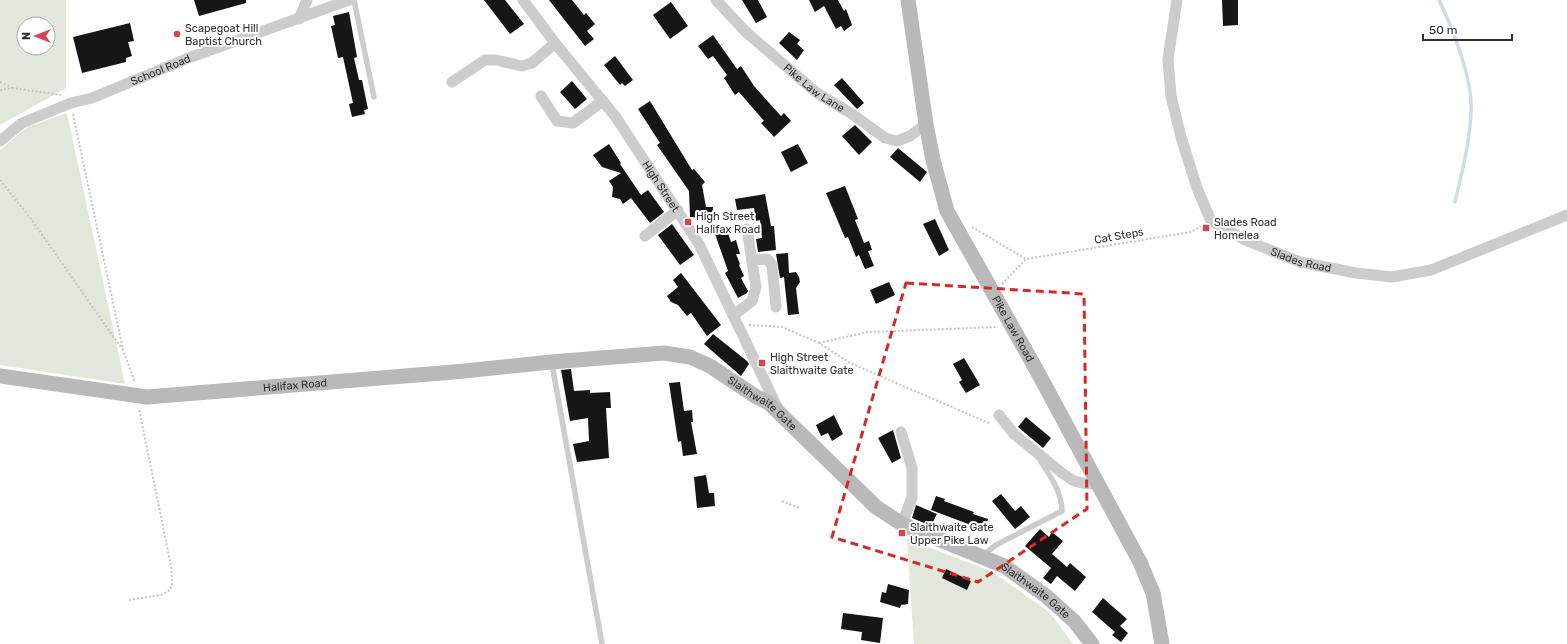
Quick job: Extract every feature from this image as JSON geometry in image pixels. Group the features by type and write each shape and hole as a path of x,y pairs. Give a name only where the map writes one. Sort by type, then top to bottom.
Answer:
{"street":[{"path":"299,19 307,0"},
{"name":"School Road","path":"0,141 22,124 71,103 92,98 191,57 349,0"},
{"name":"High Street","path":"523,0 555,43 603,101 678,210 699,244 781,413"},
{"name":"Pike Law Lane","path":"716,0 746,32 817,93 852,114 885,138 898,141 910,136 926,124"},
{"name":"Pike Law Road","path":"908,0 926,124 933,160 947,212 1036,370 1140,562 1153,593 1162,644"},
{"path":"1177,0 1168,59 1171,96 1181,137 1197,188 1211,221"},
{"path":"452,82 485,60 496,60 522,66 532,63 555,43"},
{"path":"541,96 557,121 573,123 603,101"},
{"path":"645,236 678,210"},
{"name":"Slades Road","path":"1211,221 1245,240 1300,262 1356,273 1392,277 1431,270 1567,215"},
{"path":"736,319 752,301 756,287 747,229"},
{"path":"752,260 767,258 772,265 776,307"},
{"name":"Slaithwaite Gate","path":"591,359 664,353 690,357 710,366 781,413 876,507 902,524 1004,566 1046,596 1074,621 1092,644"},
{"name":"Halifax Road","path":"0,376 139,396 454,372 591,359"},
{"path":"999,415 1014,434 1074,481 1087,484 1098,483"},
{"path":"901,432 912,468 912,497 902,524"}],"lane":[{"path":"354,0 374,97"},
{"path":"551,362 602,644"},
{"path":"982,556 996,544 1062,510 1062,502 1054,483 1034,451"}],"path":[{"path":"0,82 13,88"},
{"path":"0,90 13,88 59,94 71,103 123,350 139,396 139,411 171,566 172,584 170,590 161,595 129,600"},
{"path":"0,180 31,219 123,350"},
{"name":"Cat Steps","path":"1026,259 1191,232 1211,221"},
{"path":"966,223 1026,259 992,294"},
{"path":"736,319 782,328 818,343 850,363 993,425"},
{"path":"818,343 868,332 1011,327"},
{"path":"782,501 789,502 799,508"}],"highlighted area":[{"path":"906,283 1084,294 1087,509 978,582 832,537"}],"shaded area":[{"path":"0,0 66,0 66,88 0,125"},
{"path":"67,113 125,384 0,365 0,150 27,127"},
{"path":"907,539 993,572 1050,613 1073,644 914,644"}],"building":[{"path":"194,0 246,0 246,3 199,16"},
{"path":"484,0 505,0 524,24 510,34"},
{"path":"549,0 572,0 584,15 586,13 595,24 587,31 594,39 585,46"},
{"path":"742,0 758,0 767,17 756,23"},
{"path":"809,0 838,0 844,11 846,9 852,25 844,31 841,26 836,29 824,6 815,12"},
{"path":"1222,0 1238,0 1238,25 1223,26"},
{"path":"671,2 688,26 670,39 653,15"},
{"path":"349,12 357,57 354,58 359,80 362,80 368,109 364,110 365,114 352,117 349,104 353,103 343,57 338,58 331,26 335,25 333,16"},
{"path":"130,23 134,41 128,42 132,56 126,58 126,62 82,73 73,37"},
{"path":"789,32 800,40 797,44 804,50 797,60 779,43"},
{"path":"713,35 737,69 741,66 754,86 781,116 784,113 791,121 774,137 761,123 764,121 739,92 735,95 724,78 727,75 713,56 708,59 698,46"},
{"path":"615,56 633,80 625,86 622,83 620,85 604,65"},
{"path":"842,78 864,103 857,109 834,85"},
{"path":"572,81 587,99 575,109 560,92"},
{"path":"650,101 692,170 694,169 705,182 702,185 706,207 713,207 712,222 703,222 703,218 690,217 689,191 657,145 660,143 638,109"},
{"path":"855,125 872,142 859,155 842,136"},
{"path":"609,144 621,163 620,164 641,195 648,190 664,212 650,223 631,198 623,204 620,199 612,197 613,187 609,181 621,173 602,167 593,155"},
{"path":"798,144 808,163 791,172 781,152"},
{"path":"898,148 927,172 920,182 890,157"},
{"path":"845,186 858,219 855,220 864,243 869,241 872,250 868,251 874,266 865,269 859,255 856,257 848,237 845,238 826,193"},
{"path":"765,194 771,226 774,226 776,250 758,252 756,239 762,238 760,220 756,221 754,208 737,210 735,199"},
{"path":"935,219 949,250 939,256 923,224"},
{"path":"672,224 694,255 680,265 658,235"},
{"path":"727,230 731,242 736,240 740,254 736,254 744,276 741,278 748,291 738,298 725,273 728,271 715,234"},
{"path":"788,253 789,273 796,272 800,282 796,288 799,314 788,315 784,277 780,278 776,254"},
{"path":"681,273 721,325 707,336 691,313 687,316 678,305 671,302 667,296 678,287 673,280"},
{"path":"889,282 895,295 876,304 870,290"},
{"path":"713,334 749,364 741,376 704,344"},
{"path":"964,358 980,385 966,393 959,382 962,380 953,364"},
{"path":"571,369 574,391 590,390 590,393 610,392 611,408 606,408 609,458 577,462 573,444 589,441 588,418 570,421 561,370"},
{"path":"680,382 684,411 692,410 693,422 691,422 697,454 683,456 681,441 678,442 669,383"},
{"path":"834,415 843,434 832,441 828,433 821,436 816,425"},
{"path":"1026,417 1051,438 1043,448 1018,427"},
{"path":"893,430 901,458 892,463 878,438"},
{"path":"706,475 709,493 714,493 715,506 697,508 694,477"},
{"path":"1001,494 1015,511 1021,506 1030,517 1015,529 992,501"},
{"path":"936,496 945,499 944,501 974,512 973,514 988,519 984,530 931,510"},
{"path":"916,505 937,514 931,526 912,518"},
{"path":"1040,529 1049,537 1052,532 1063,541 1052,554 1067,567 1070,563 1086,577 1075,591 1057,576 1051,584 1043,578 1051,568 1025,546"},
{"path":"946,569 971,581 967,590 942,578"},
{"path":"888,584 909,590 908,604 901,605 900,608 880,602 882,592 886,593"},
{"path":"1103,598 1127,619 1120,626 1128,633 1121,642 1112,635 1115,632 1092,612"},
{"path":"843,613 883,618 880,643 861,640 862,632 841,629"}],"waterway":[{"path":"1439,0 1461,55 1471,99 1467,146 1455,202"}],"place":[{"name":"Scapegoat Hill Baptist Church","path":"177,34"},
{"name":"High Street Halifax Road","path":"688,222"},
{"name":"Slades Road Homelea","path":"1206,228"},
{"name":"High Street Slaithwaite Gate","path":"762,363"},
{"name":"Slaithwaite Gate Upper Pike Law","path":"902,533"}]}
